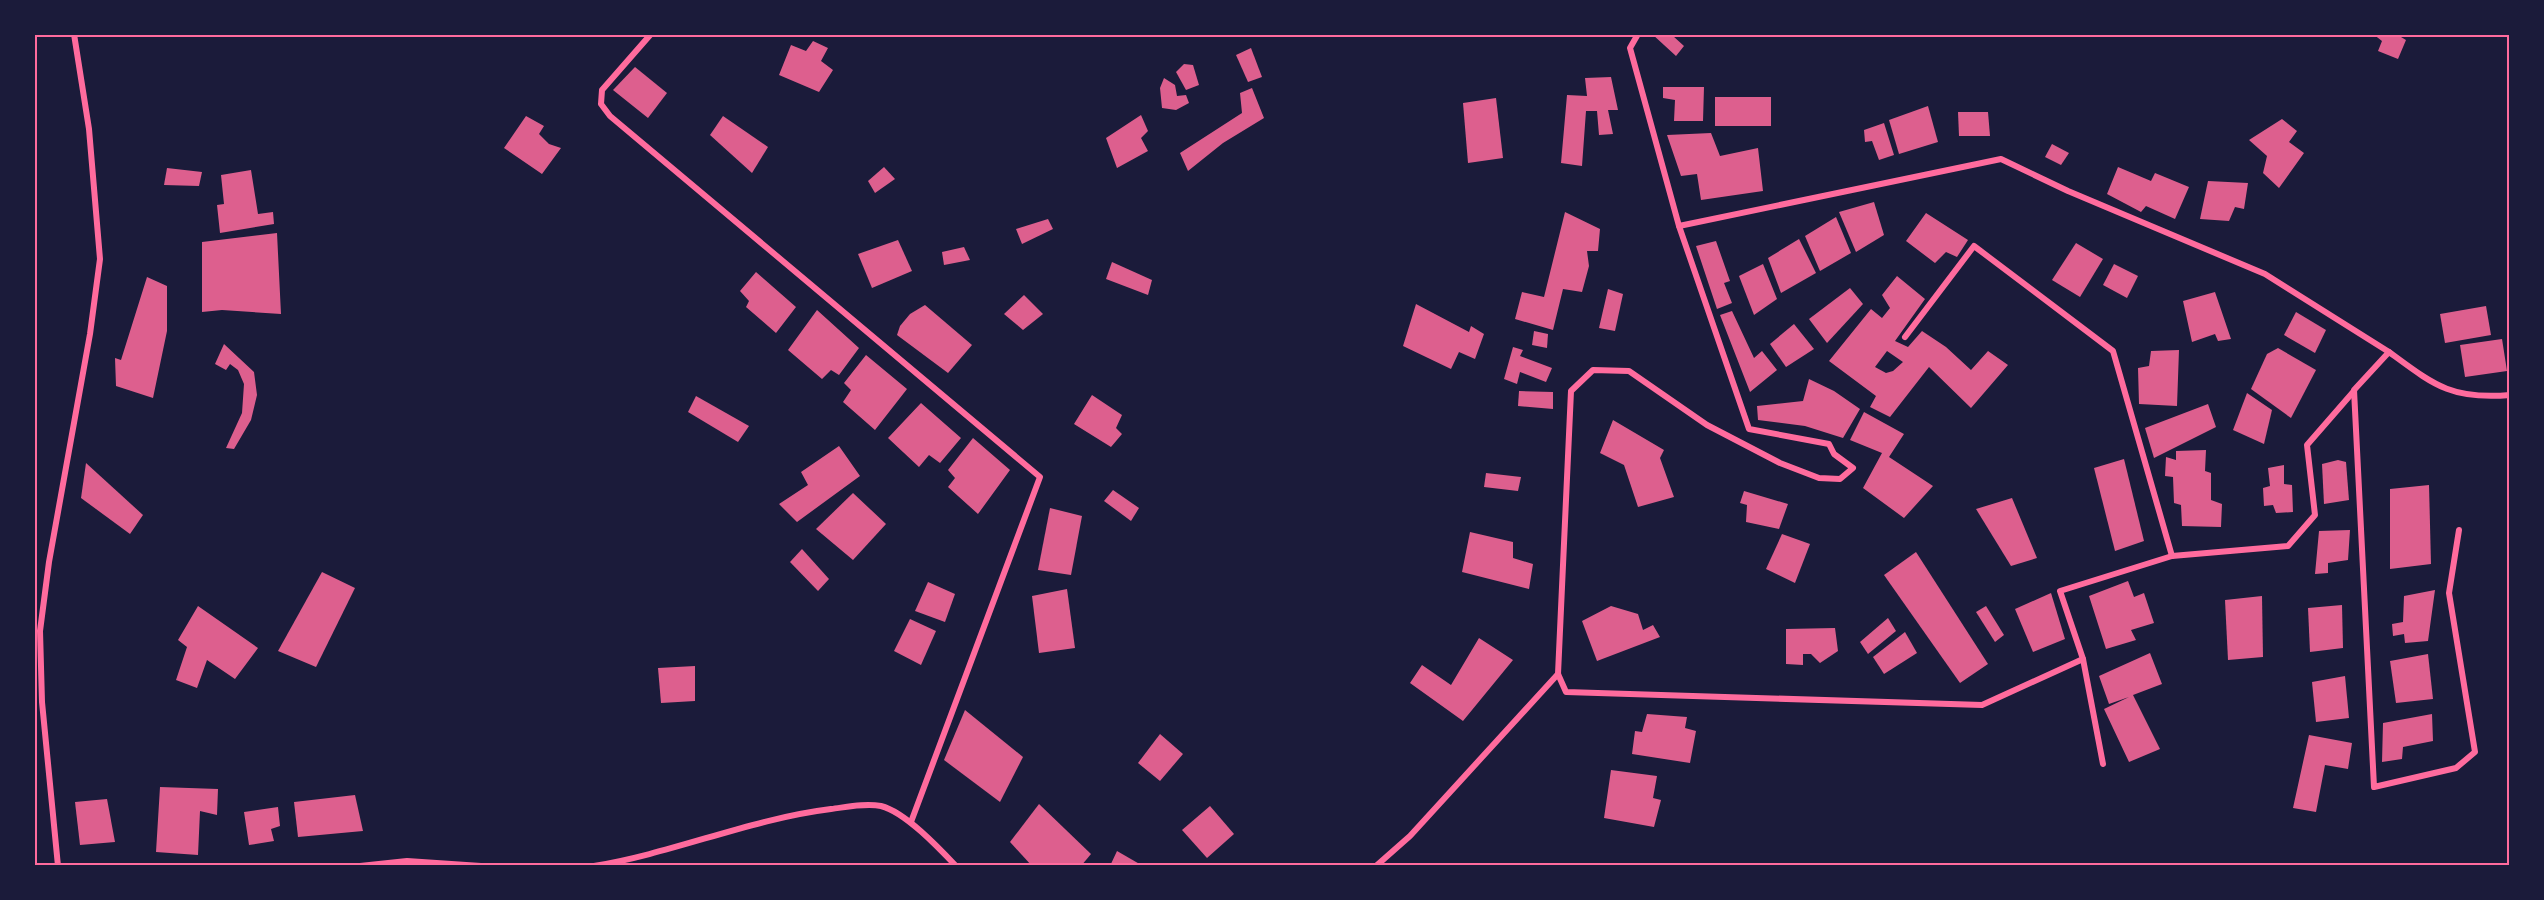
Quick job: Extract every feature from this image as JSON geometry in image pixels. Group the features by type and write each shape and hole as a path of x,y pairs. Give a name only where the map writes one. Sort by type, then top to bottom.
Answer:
{"street":[{"path":"58,866 42,702 40,631 49,562 90,334 100,259 89,129 74,34"},
{"path":"651,34 602,90 601,104 610,116 1040,477 910,822"},
{"path":"1638,34 1630,48 1679,226 1749,429 1829,444 1834,454 1853,468 1840,479 1819,478 1780,463 1707,425 1629,371 1593,370 1572,391 1558,674 1566,692 1982,705 2083,660"},
{"path":"1679,226 2001,159 2067,191 2265,274 2389,352 2433,385 2452,392 2510,395"},
{"path":"1905,337 1974,246 2113,351 2172,556"},
{"path":"2103,764 2083,660 2060,591 2172,556 2288,546 2315,515 2307,445 2389,352"},
{"path":"2354,390 2374,787 2456,768 2475,752 2450,593 2459,530"},
{"path":"1376,866 1410,836 1558,674"},
{"path":"594,866 628,860 800,812 859,805 882,806 910,822 956,866"},
{"path":"360,866 407,863 481,866"}],"building":[{"path":"1652,34 1675,34 1673,36 1684,46 1676,56"},
{"path":"2373,34 2396,34 2406,40 2398,59 2378,51 2382,41"},
{"path":"813,41 828,48 821,61 833,70 819,92 779,75 791,45 806,51"},
{"path":"1251,48 1262,77 1248,82 1236,55"},
{"path":"1184,64 1193,65 1199,85 1186,90 1176,72"},
{"path":"635,67 667,93 648,118 613,90"},
{"path":"1611,77 1618,110 1608,110 1613,134 1599,135 1597,111 1586,111 1582,166 1561,163 1567,95 1587,96 1585,78"},
{"path":"1164,78 1175,85 1177,96 1186,95 1189,103 1176,110 1162,108 1160,88"},
{"path":"1663,87 1704,87 1703,121 1674,121 1675,100 1663,98"},
{"path":"1252,88 1264,118 1223,143 1188,171 1180,153 1242,113 1240,93"},
{"path":"1715,97 1771,97 1771,126 1715,126"},
{"path":"1496,98 1503,158 1468,163 1463,103"},
{"path":"1928,106 1938,142 1899,154 1889,120"},
{"path":"1958,112 1988,112 1990,136 1959,136"},
{"path":"1141,115 1148,131 1141,138 1148,151 1117,168 1106,138"},
{"path":"526,116 544,126 539,134 549,144 561,148 542,174 504,148"},
{"path":"723,116 768,147 752,173 710,135"},
{"path":"2282,119 2297,131 2289,142 2304,153 2279,188 2263,173 2267,156 2249,140"},
{"path":"1884,123 1894,155 1879,160 1872,141 1865,142 1864,130"},
{"path":"1711,133 1720,156 1758,148 1763,191 1701,200 1697,174 1681,176 1667,135"},
{"path":"2052,144 2069,153 2061,165 2045,157"},
{"path":"884,167 895,179 875,193 868,181"},
{"path":"2118,167 2151,181 2155,173 2189,187 2175,219 2146,206 2141,212 2107,194"},
{"path":"167,168 202,172 199,186 164,185"},
{"path":"251,170 258,214 273,212 274,224 220,233 217,205 224,204 221,175"},
{"path":"2208,181 2248,183 2244,209 2235,207 2229,221 2200,219"},
{"path":"1874,202 1884,235 1856,252 1839,212"},
{"path":"1565,212 1600,229 1598,251 1587,251 1589,266 1582,292 1563,289 1553,330 1515,319 1522,292 1544,297"},
{"path":"1926,213 1968,240 1957,257 1946,252 1935,263 1906,241"},
{"path":"1836,217 1851,253 1820,271 1805,236"},
{"path":"1048,219 1053,229 1022,244 1016,229"},
{"path":"277,233 281,314 222,310 202,312 202,242"},
{"path":"1799,239 1816,273 1781,293 1768,258"},
{"path":"898,240 912,271 872,288 858,254"},
{"path":"1716,241 1730,281 1724,283 1732,303 1717,309 1696,246"},
{"path":"2076,243 2103,259 2080,297 2052,280"},
{"path":"964,247 970,260 944,265 942,252"},
{"path":"1112,262 1152,280 1148,295 1106,279"},
{"path":"1763,264 1777,299 1754,315 1739,276"},
{"path":"2114,264 2138,276 2127,298 2103,285"},
{"path":"756,272 796,307 776,333 746,307 749,301 740,291"},
{"path":"1897,276 1925,299 1895,341 1908,347 1922,331 1946,347 1971,370 1988,351 2008,365 1971,408 1929,367 1890,417 1870,407 1876,396 1829,361 1871,309 1882,318 1890,308 1882,295","holes":["1887,351 1903,362 1893,371 1886,373 1875,367"]},
{"path":"147,277 167,286 167,331 153,398 116,386 115,358 121,360"},
{"path":"1850,288 1863,304 1827,343 1809,319"},
{"path":"1608,289 1623,294 1615,331 1599,328"},
{"path":"2215,292 2231,339 2218,341 2215,334 2192,342 2183,301"},
{"path":"1024,295 1043,314 1023,330 1004,314"},
{"path":"1416,304 1469,332 1471,326 1484,334 1475,359 1459,352 1451,369 1403,346"},
{"path":"925,305 972,345 948,373 897,335 900,326 910,314"},
{"path":"2486,306 2491,335 2445,343 2440,314"},
{"path":"817,310 859,348 839,375 831,370 822,379 788,350"},
{"path":"1732,311 1754,358 1762,351 1777,370 1750,392 1720,315"},
{"path":"2296,312 2326,330 2315,353 2284,335"},
{"path":"1794,324 1814,349 1786,367 1770,344"},
{"path":"1534,331 1548,334 1547,348 1532,345"},
{"path":"2502,339 2507,371 2465,377 2460,345"},
{"path":"224,344 254,372 257,395 251,420 234,449 226,448 242,413 244,384 238,370 230,364 226,370 215,364"},
{"path":"1513,347 1523,350 1520,356 1552,368 1546,382 1520,372 1517,384 1504,379"},
{"path":"2278,348 2316,370 2291,418 2251,389 2267,354"},
{"path":"2179,350 2177,406 2139,404 2138,368 2149,366 2151,351"},
{"path":"866,355 907,389 875,430 843,402 851,390 844,383"},
{"path":"1809,379 1834,391 1860,409 1843,438 1805,426 1758,420 1757,406 1803,401"},
{"path":"1519,391 1553,392 1553,409 1518,406"},
{"path":"2247,393 2272,410 2264,444 2233,430"},
{"path":"1092,395 1122,415 1116,428 1122,434 1111,447 1074,424"},
{"path":"696,396 749,426 738,442 688,412"},
{"path":"921,403 961,438 940,463 929,455 919,467 888,438"},
{"path":"2208,404 2216,427 2154,458 2145,428"},
{"path":"1864,412 1904,434 1889,457 1933,486 1904,518 1863,488 1882,453 1850,440"},
{"path":"1613,420 1664,450 1660,458 1674,497 1638,507 1624,465 1600,453"},
{"path":"973,438 1010,470 978,514 948,487 955,478 948,470"},
{"path":"839,446 860,476 797,522 779,504 808,485 801,472"},
{"path":"2206,450 2205,471 2211,473 2211,500 2222,504 2221,527 2182,526 2181,505 2174,503 2173,477 2165,476 2166,457 2176,460 2176,451"},
{"path":"2124,459 2144,541 2115,551 2094,468"},
{"path":"2338,460 2346,462 2349,500 2324,504 2322,464"},
{"path":"86,463 143,515 130,534 81,498"},
{"path":"2284,465 2284,484 2292,485 2293,512 2276,513 2273,505 2264,506 2263,488 2270,486 2268,468"},
{"path":"1486,473 1521,477 1518,491 1484,487"},
{"path":"2429,485 2431,564 2390,569 2390,489"},
{"path":"1113,490 1139,508 1131,521 1104,501"},
{"path":"1744,491 1788,504 1779,529 1746,522 1747,505 1740,503"},
{"path":"853,493 886,524 853,560 816,529"},
{"path":"2012,498 2037,558 2011,566 1976,509"},
{"path":"1050,508 1082,516 1071,575 1038,570"},
{"path":"2350,530 2348,560 2328,563 2328,573 2315,574 2319,531"},
{"path":"1470,532 1513,542 1513,558 1533,564 1529,589 1462,572"},
{"path":"1782,534 1810,544 1795,583 1766,569"},
{"path":"802,549 829,579 818,591 790,562"},
{"path":"1916,552 1988,664 1960,683 1884,575"},
{"path":"322,572 355,588 316,667 278,651"},
{"path":"2128,581 2134,597 2144,593 2154,623 2131,630 2136,640 2106,649 2089,596"},
{"path":"928,582 955,594 945,622 915,611"},
{"path":"1067,589 1075,648 1039,653 1032,596"},
{"path":"2435,590 2428,641 2405,643 2404,634 2393,636 2392,624 2403,622 2404,596"},
{"path":"2051,593 2065,639 2033,652 2015,609"},
{"path":"2262,596 2263,657 2228,660 2225,600"},
{"path":"2342,605 2343,648 2310,652 2308,608"},
{"path":"198,606 258,648 235,679 207,660 197,688 176,680 187,647 178,640"},
{"path":"1611,606 1638,614 1643,630 1653,625 1660,637 1597,661 1582,621"},
{"path":"1986,606 2004,635 1995,642 1976,612"},
{"path":"1888,618 1896,631 1868,654 1860,642"},
{"path":"910,619 936,631 921,665 894,651"},
{"path":"1835,628 1838,651 1820,663 1811,654 1803,654 1803,665 1786,664 1786,629"},
{"path":"1905,632 1917,653 1884,674 1873,657"},
{"path":"1479,638 1513,660 1463,721 1410,683 1422,665 1451,685"},
{"path":"2150,653 2162,684 2133,695 2160,749 2129,762 2104,709 2129,697 2109,704 2099,676"},
{"path":"2428,654 2433,699 2396,703 2390,661"},
{"path":"695,666 695,701 661,703 658,668"},
{"path":"2345,676 2349,718 2316,722 2312,682"},
{"path":"965,710 1023,757 1000,802 944,760"},
{"path":"1647,714 1687,717 1685,728 1696,731 1690,763 1632,754 1635,731 1642,732"},
{"path":"2432,714 2433,741 2403,747 2402,759 2382,762 2383,723"},
{"path":"1160,734 1183,754 1160,781 1138,763"},
{"path":"2309,735 2352,743 2348,769 2325,765 2316,812 2293,808"},
{"path":"1611,770 1657,776 1653,798 1661,800 1654,827 1604,818"},
{"path":"160,787 218,789 217,815 200,811 198,855 156,852"},
{"path":"355,795 363,831 298,837 294,802"},
{"path":"107,799 115,842 80,845 75,802"},
{"path":"1039,804 1091,854 1081,866 1032,866 1010,842"},
{"path":"1210,806 1234,834 1207,858 1182,830"},
{"path":"278,807 280,826 271,829 274,841 249,845 244,812"},
{"path":"1117,851 1143,866 1110,866"}]}
